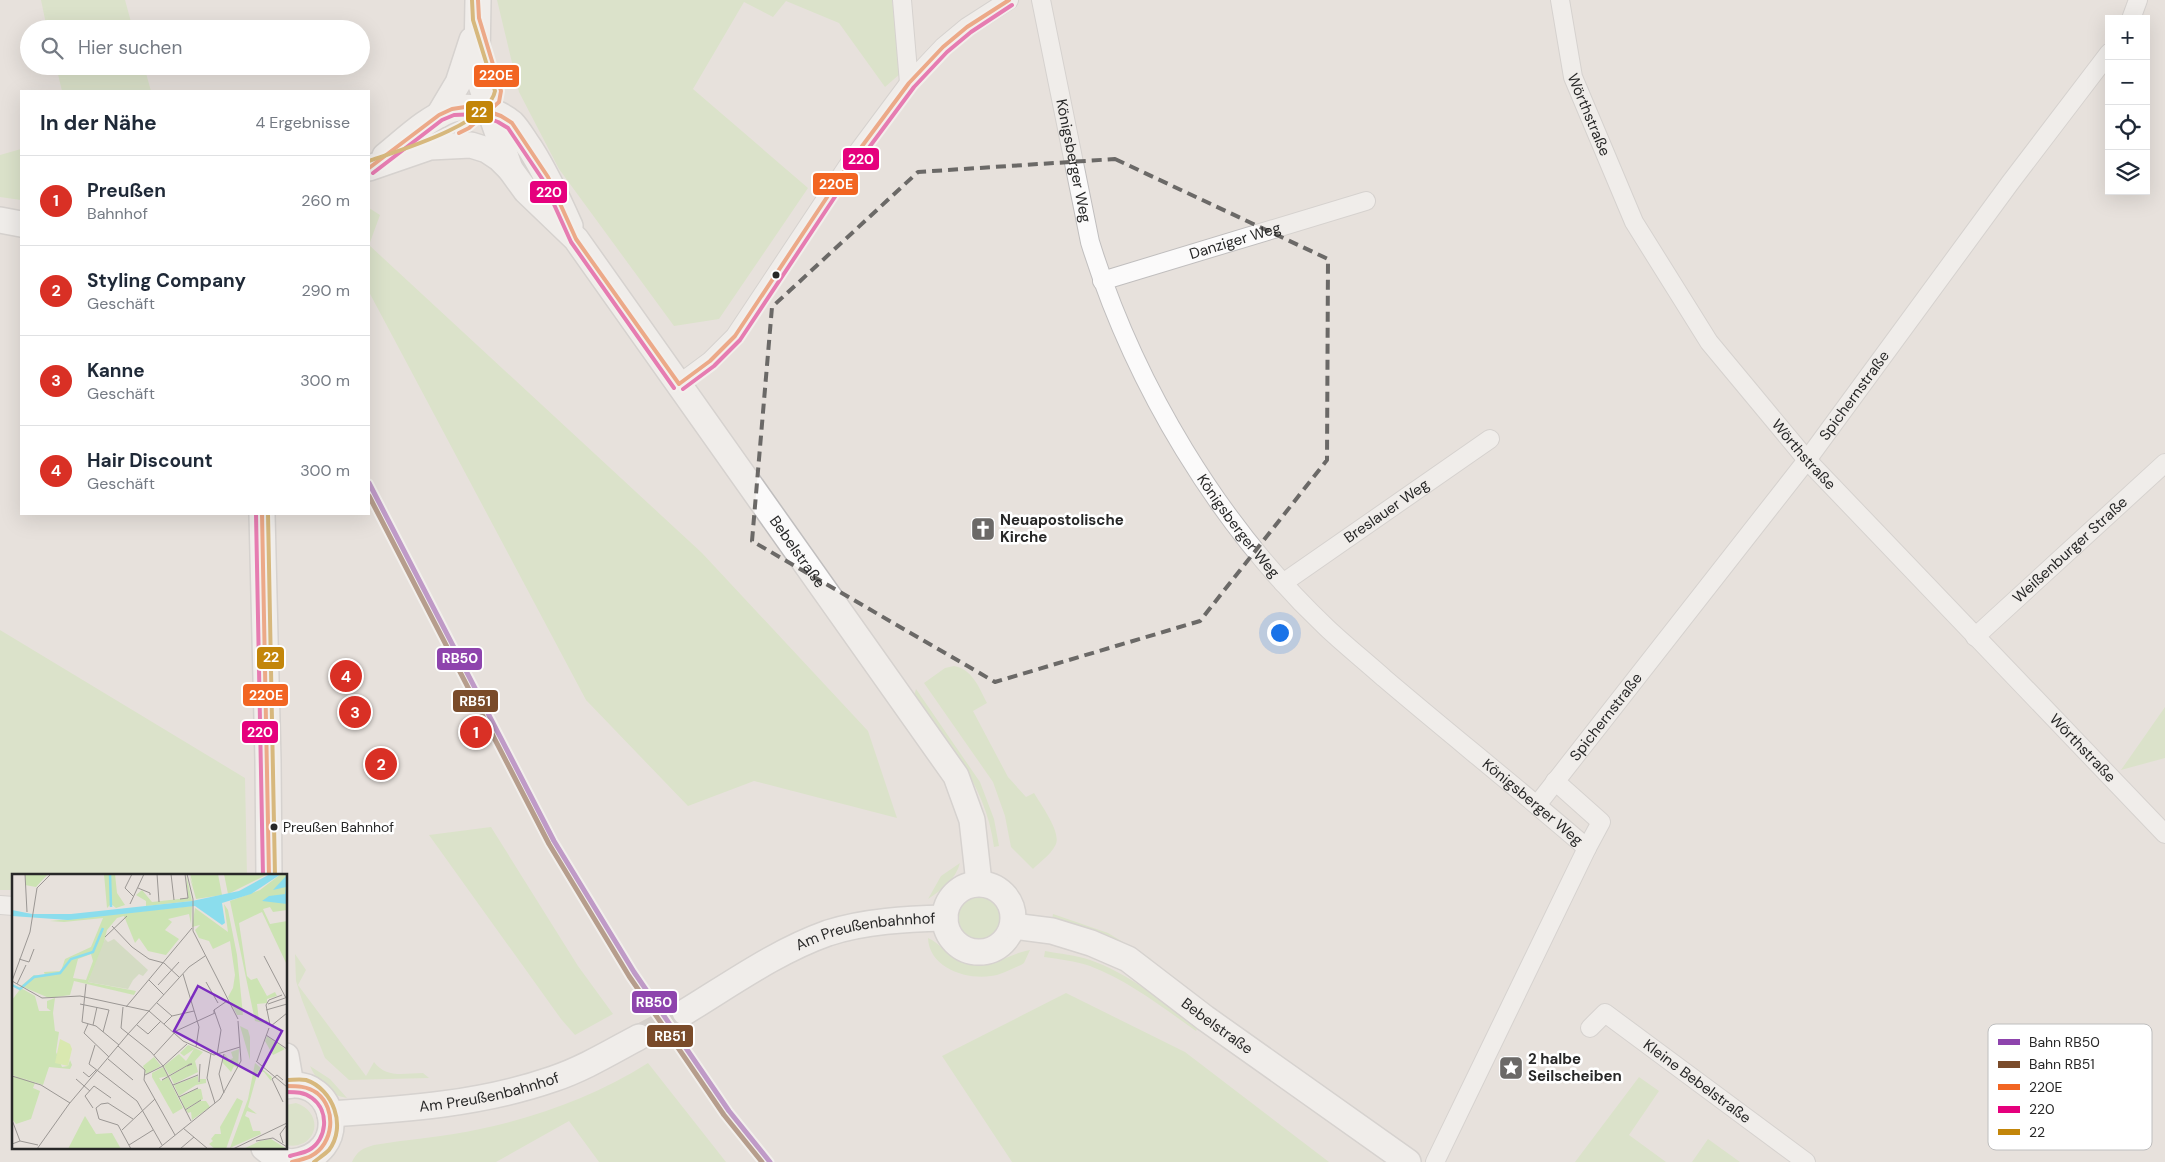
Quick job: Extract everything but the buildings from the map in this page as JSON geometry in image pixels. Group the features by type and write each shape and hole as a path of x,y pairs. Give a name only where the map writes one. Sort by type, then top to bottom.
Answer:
{"main road":[{"path":"478,9 477,60 481,85 495,101 510,169"},
{"path":"439,115 458,83 478,9"},
{"path":"370,167 439,115 452,109 495,101"},
{"path":"370,168 430,147 469,128 495,101"},
{"name":"Bebelstraße","path":"495,101 548,177 576,239"},
{"path":"430,147 471,145 486,150 499,158 510,169"},
{"name":"Bebelstraße","path":"510,169 526,191 576,239 956,776 972,820 979,883"},
{"path":"0,220 20,224"},
{"path":"262,515 269,874"},
{"path":"979,883 994,887 1006,896 1012,906 1014,916 1013,926 1008,936 996,947 980,952 970,951 960,946 952,938 945,918 947,907 959,890 968,885 979,883"},
{"name":"Am Preußenbahnhof","path":"685,1012 776,957 829,933 870,924 945,918"},
{"name":"Bebelstraße","path":"1013,926 1052,931 1091,943 1128,959 1205,1018 1408,1162"},
{"name":"Am Preußenbahnhof","path":"330,1114 452,1104 498,1095 554,1079 588,1065 639,1037"},
{"path":"286,1158 323,1148 329,1138 332,1126 330,1114 323,1100 312,1089 289,1085"}],"street":[{"path":"902,0 909,83"},
{"path":"679,384 710,361 735,336 851,161 909,83 943,47 967,27 1009,0"},
{"name":"Königsberger Weg","path":"1041,0 1090,242 1102,281 1149,388 1231,522 1326,628 1587,848 1601,822 1555,781"},
{"name":"Wörthstraße","path":"1560,0 1573,76 1634,222 1709,342 1807,460 2165,834"},
{"path":"2132,15 2138,0"},
{"name":"Spichernstraße","path":"1537,804 1807,460 2010,183 2105,58"},
{"name":"Danziger Weg","path":"1102,281 1366,200"},
{"name":"Breslauer Weg","path":"1284,583 1490,439"},
{"name":"Weißenburger Straße","path":"1975,637 2165,463"},
{"path":"1435,1162 1587,848"},
{"name":"Kleine Bebelstraße","path":"1590,1028 1605,1013 1806,1162"}],"highlighted area":[{"path":"1115,159 1328,259 1327,460 1200,621 995,682 752,541 772,307 918,172"}],"green space":[{"path":"41,0 125,0 131,20 45,20"},
{"path":"497,0 892,0 901,73 885,87 839,23 786,1 773,17 744,2 693,89 808,188 719,319 674,326 559,169 519,92"},
{"path":"58,75 147,75 151,90 62,90"},
{"path":"20,149 20,200 0,197 0,155"},
{"path":"370,209 380,215 370,242"},
{"path":"370,246 702,553 868,731 897,818 754,781 688,806 586,700 370,294"},
{"path":"0,630 245,778 247,874 12,874 12,890 0,890"},
{"path":"954,666 966,671 970,675 978,685 987,703 973,711 1008,777 1026,797 1034,793 1054,827 1057,841 1055,846 1033,869 1011,847 1005,816 993,782 924,683 945,668"},
{"path":"916,689 980,782 994,819 999,846 994,847 990,825 974,785 953,749 914,696"},
{"path":"2165,707 2165,758 2121,770"},
{"path":"491,827 578,966 613,1014 575,1035 561,1019 429,835"},
{"path":"960,863 948,884 928,899 941,876"},
{"path":"980,896 992,900 998,906 1002,918 998,930 992,936 980,940 968,936 962,930 958,918 962,906 968,900"},
{"path":"1053,914 1108,933 1151,959 1148,964 1052,920"},
{"path":"928,938 956,959 976,965 985,965 1030,950 1024,963 1010,970 991,976 971,976 951,970 942,964 930,948"},
{"path":"1045,951 1085,958 1119,973 1147,990 1198,1027 1196,1031 1145,995 1118,979 1084,964 1044,957"},
{"path":"295,954 306,970 298,985 366,1076 374,1062 384,1071 390,1073 423,1073 429,1078 349,1080 325,1058 296,981"},
{"path":"1066,993 1185,1052 1329,1162 1012,1162 942,1056"},
{"path":"648,1063 726,1162 599,1162 569,1121 496,1162 352,1162 361,1150 374,1145 467,1132 524,1118 567,1104 629,1075"},
{"path":"310,1066 330,1079 347,1098 329,1091 317,1078"},
{"path":"1639,1077 1659,1091 1629,1135 1666,1162 1575,1162"},
{"path":"296,1103 305,1108 314,1122 314,1130 311,1137 297,1145 288,1145 288,1105"},
{"path":"1708,1139 1740,1162 1692,1162"}],"tunnel":[{"path":"639,1037 685,1012"}],"rail line":[{"name":"RB50","path":"370,485 554,841 634,972 729,1111 770,1162"},
{"name":"RB51","path":"370,498 549,844 629,976 724,1115 762,1162"}],"transit line":[{"name":"22","path":"370,161 441,135 477,114 489,103 495,91 473,20 472,0"},
{"name":"220E","path":"459,133 469,128 499,102 501,91 479,18 478,0"},
{"name":"220E","path":"679,384 710,361 735,336 851,161 909,83 943,47 967,27 1009,0"},
{"name":"220","path":"683,389 714,366 740,340 856,165 914,87 947,52 971,32 1012,5"},
{"name":"220E","path":"370,167 439,115 452,109 465,107 479,108 501,116 512,123 548,177 576,239 679,384"},
{"name":"220","path":"373,173 442,120 454,115 478,114 508,128 543,180 571,242 674,388"},
{"name":"220","path":"256,515 263,874"},
{"name":"220E","path":"262,515 269,874"},
{"name":"22","path":"268,515 275,874"},
{"name":"22","path":"288,1080 306,1080 315,1085 324,1091 334,1109 337,1120 334,1140 329,1150 314,1162"},
{"name":"220E","path":"288,1086 298,1086 317,1093 328,1108 330,1117 328,1135 319,1151 309,1157 292,1162"},
{"name":"220","path":"288,1092 303,1093 312,1098 322,1110 324,1118 323,1133 315,1145 307,1151 290,1156"}],"place":[{"name":"Neuapostolische Kirche","path":"983,529"},
{"name":"Hair Discount","path":"346,676"},
{"name":"Kanne","path":"355,712"},
{"name":"Preußen","path":"476,732"},
{"name":"Styling Company","path":"381,764"},
{"name":"Preußen Bahnhof","path":"274,827"},
{"name":"2 halbe Seilscheiben","path":"1511,1068"}]}
